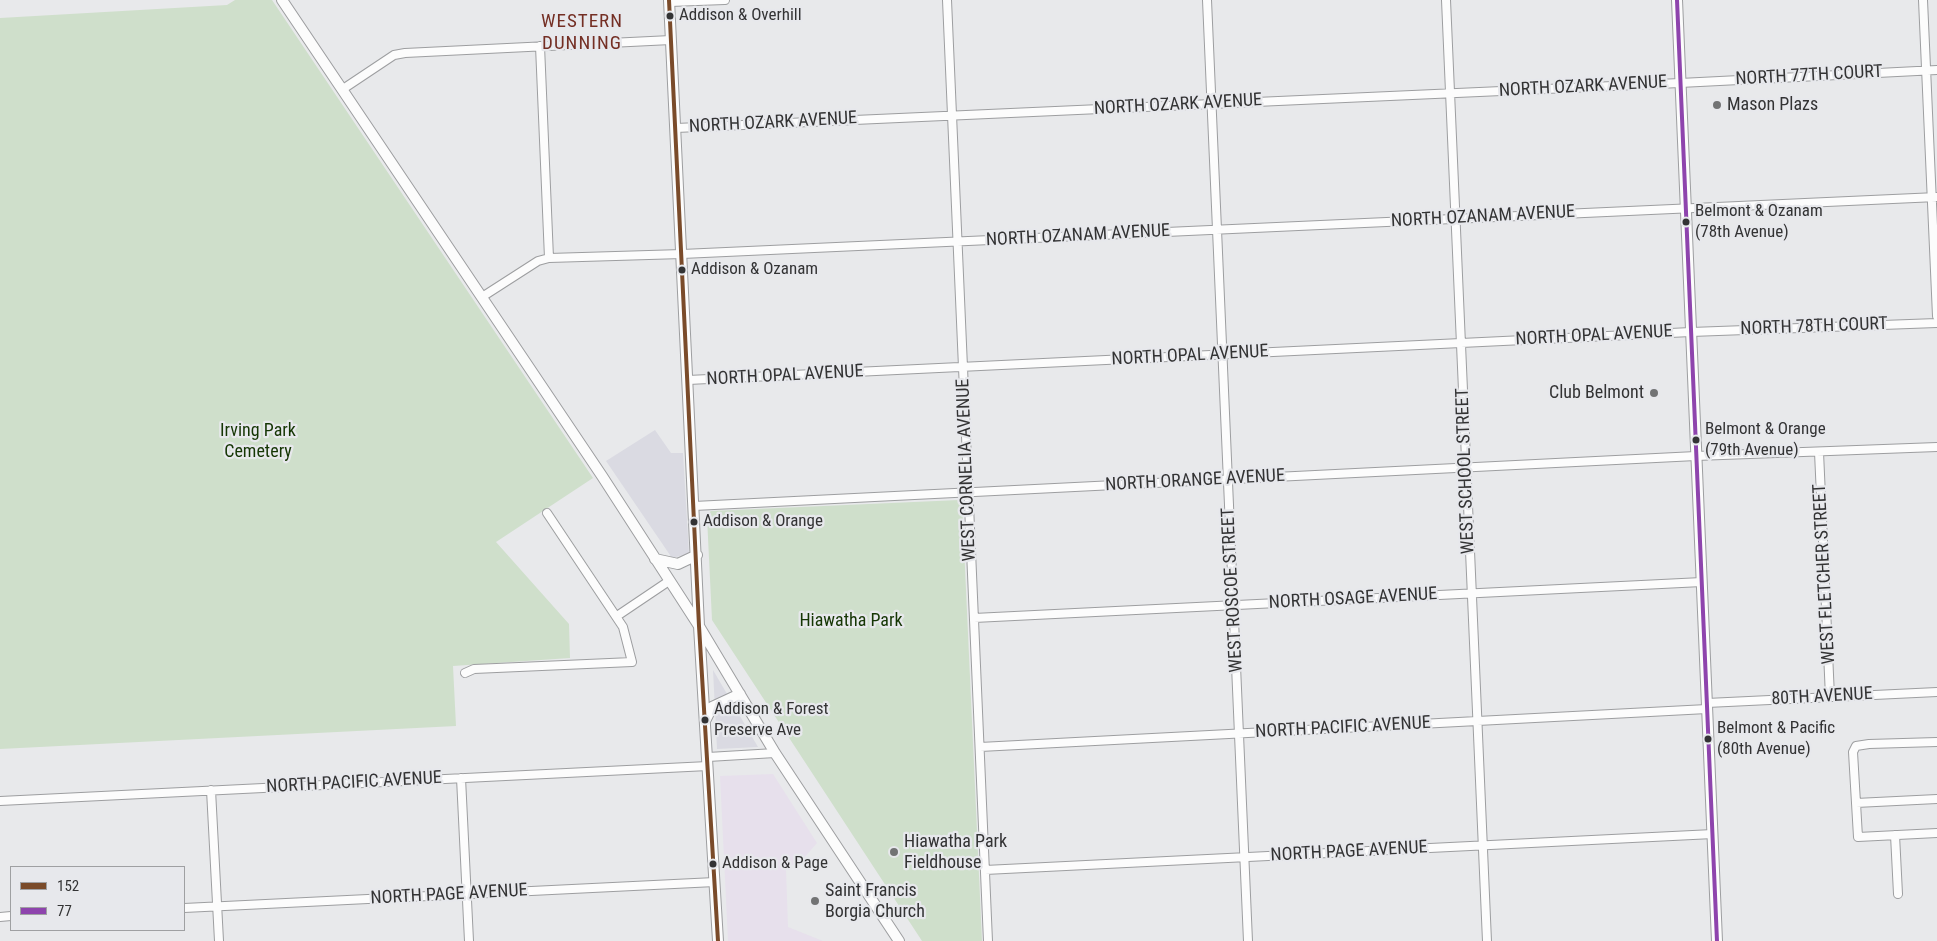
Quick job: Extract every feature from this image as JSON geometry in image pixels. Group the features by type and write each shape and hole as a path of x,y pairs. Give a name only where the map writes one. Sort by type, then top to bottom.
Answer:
{"main road":[{"path":"282,0 482,297 699,626 775,754 899,941"},
{"path":"1677,0 1717,941"},
{"path":"669,1 699,626 718,941"},
{"path":"655,559 678,564 697,555"},
{"path":"706,720 712,707 740,694"}],"street":[{"path":"669,1 725,0"},
{"name":"WEST CORNELIA AVENUE","path":"947,0 988,941"},
{"name":"WEST ROSCOE STREET","path":"1207,0 1248,941"},
{"name":"WEST SCHOOL STREET","path":"1446,0 1486,941"},
{"path":"1923,0 1934,197 1937,316"},
{"path":"343,89 394,56 405,53 671,40"},
{"path":"540,46 549,258"},
{"name":"NORTH 77TH COURT","path":"1680,83 1937,70"},
{"name":"NORTH OZARK AVENUE","path":"676,128 1680,83"},
{"name":"NORTH OZANAM AVENUE","path":"482,297 538,261 549,258 682,254 1934,197"},
{"name":"NORTH 78TH COURT","path":"1691,332 1937,323"},
{"name":"NORTH OPAL AVENUE","path":"688,380 1691,332"},
{"name":"NORTH ORANGE AVENUE","path":"694,506 1696,456 1937,447"},
{"name":"WEST FLETCHER STREET","path":"1819,452 1830,697"},
{"path":"465,673 474,669 632,662 623,627 617,616 547,513"},
{"path":"617,616 669,581"},
{"name":"NORTH OSAGE AVENUE","path":"974,618 1702,582"},
{"name":"80TH AVENUE","path":"1707,706 1830,697 1937,692"},
{"name":"NORTH PACIFIC AVENUE","path":"980,747 1477,722 1707,706"},
{"path":"1937,742 1869,744 1856,746 1853,752 1858,837 1937,833"},
{"name":"NORTH PACIFIC AVENUE","path":"0,801 461,778 708,762 775,754"},
{"path":"461,778 469,941"},
{"path":"211,790 219,941"},
{"path":"1856,803 1937,799"},
{"name":"NORTH PAGE AVENUE","path":"985,870 1713,834"},
{"path":"1895,835 1898,894"},
{"name":"NORTH PAGE AVENUE","path":"185,908 715,882"}],"shaded area":[{"path":"655,430 671,453 683,453 689,554 672,558 606,461"},
{"path":"713,670 758,747 717,749"},
{"path":"773,774 817,843 804,858 786,869 788,927 823,941 728,941 720,776"}],"green space":[{"name":"Irving Park Cemetery","path":"235,0 272,0 593,478 496,542 569,624 570,658 453,666 456,726 0,749 0,18 227,5"},
{"name":"Hiawatha Park","path":"959,500 962,502 982,941 922,941 712,620 707,517 711,511"}],"transit line":[{"name":"152","path":"669,0 699,626 718,941"},
{"name":"77","path":"1677,0 1717,941"}],"place":[{"name":"Addison & Overhill","path":"670,16"},
{"name":"Mason Plazs","path":"1717,105"},
{"name":"Belmont & Ozanam (78th Avenue)","path":"1686,222"},
{"name":"Addison & Ozanam","path":"682,270"},
{"name":"Club Belmont","path":"1654,393"},
{"name":"Belmont & Orange (79th Avenue)","path":"1696,440"},
{"name":"Addison & Orange","path":"694,522"},
{"name":"Addison & Forest Preserve Ave","path":"705,720"},
{"name":"Belmont & Pacific (80th Avenue)","path":"1708,739"},
{"name":"Hiawatha Park Fieldhouse","path":"894,852"},
{"name":"Addison & Page","path":"713,864"},
{"name":"Saint Francis Borgia Church","path":"815,901"}],"district":[{"name":"WESTERN DUNNING","path":"582,33"}]}
